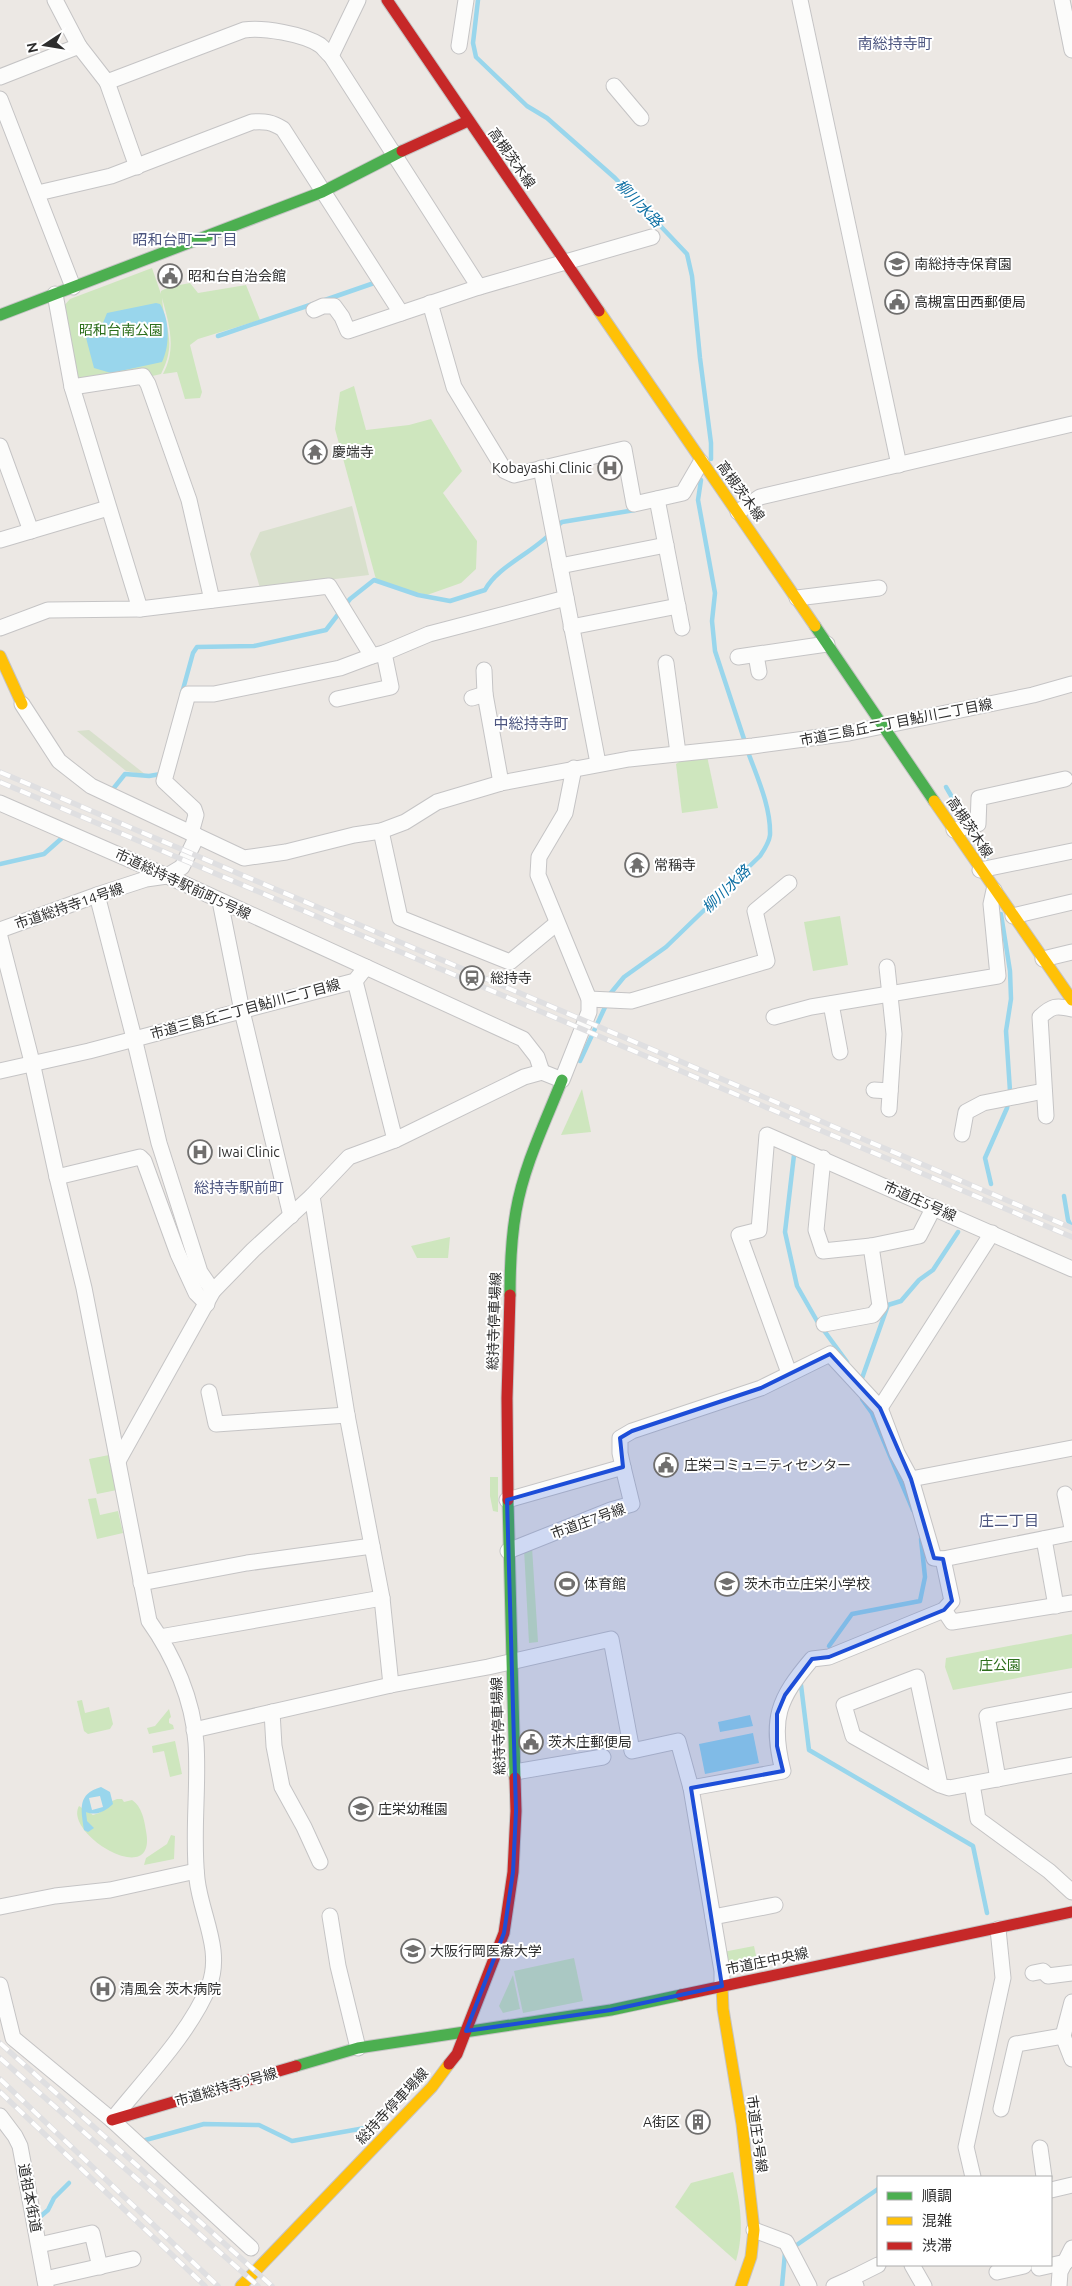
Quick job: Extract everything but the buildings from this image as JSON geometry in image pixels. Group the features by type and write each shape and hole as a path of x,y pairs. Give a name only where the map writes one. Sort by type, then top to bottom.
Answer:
{"main road":[{"name":"高槻茨木線","path":"387,0 701,462 797,598 980,870 1072,1000"},
{"path":"1,311 56,294 322,192 393,155 468,121"},
{"path":"0,656 22,704"},
{"name":"総持寺停車場線","path":"241,2286 432,2087 457,2054 504,1934 513,1872 516,1811 507,1500 507,1333 511,1248 516,1210 527,1167 562,1080"},
{"name":"市道庄中央線","path":"466,2031 612,2010 1072,1912"},
{"name":"市道庄3号線","path":"722,1986 723,2009 742,2124 754,2230 751,2257 741,2286"},
{"name":"市道総持寺9号線","path":"112,2120 358,2048 466,2031"}],"street":[{"path":"55,0 79,46 107,82 137,167"},
{"path":"331,56 358,0"},
{"path":"459,46 466,0"},
{"path":"800,0 899,465"},
{"path":"1062,0 1072,50"},
{"path":"107,82 244,30 256,28 306,39 319,45 331,56 479,287"},
{"path":"0,77 79,46"},
{"path":"614,86 638,120"},
{"path":"0,99 73,287"},
{"path":"38,193 111,176 252,122 265,121 283,129 400,313"},
{"path":"314,310 323,306 334,306 342,317 348,332 479,287 652,237"},
{"path":"56,294 72,387 140,609"},
{"path":"430,303 454,386 505,471 514,475 624,449 634,504 683,494 701,462"},
{"path":"72,387 143,376 148,384 189,500 212,600"},
{"path":"738,512 760,497 1072,424"},
{"path":"0,446 31,531"},
{"path":"541,468 598,764"},
{"path":"657,499 682,628"},
{"path":"0,540 108,508"},
{"path":"560,566 666,545"},
{"path":"0,628 48,610 140,609 329,586 378,655 391,687 337,699"},
{"path":"797,598 879,588"},
{"path":"167,876 182,867 194,834 196,815 194,809 164,781 188,694 224,692 340,668 429,634 566,598"},
{"path":"571,627 678,606"},
{"path":"738,657 827,644"},
{"path":"756,655 759,672"},
{"path":"666,663 678,753"},
{"path":"484,670 479,696 501,783"},
{"name":"市道三島丘二丁目鮎川二丁目線","path":"22,704 59,762 91,786 244,858 286,852 354,835 381,831 405,822 437,802 501,783 598,764 678,753 753,746 884,726 1033,695 1072,684"},
{"path":"118,1461 210,1298 253,1250 312,1196 349,1157 395,1140 524,1077 542,1072 562,1080 589,1012 589,999 538,875 539,857 565,812 574,768"},
{"path":"954,830 978,824 978,798 1065,779"},
{"name":"市道総持寺駅前町5号線","path":"0,802 366,967"},
{"path":"381,831 400,918 510,962 557,923"},
{"path":"980,870 1072,851"},
{"name":"市道総持寺14号線","path":"0,930 146,879 167,876"},
{"path":"589,999 631,1001 767,960 755,911 789,884"},
{"path":"774,1017 831,1004 998,976 991,904 994,890"},
{"path":"97,895 134,1038 158,1143 210,1298"},
{"path":"220,901 242,1011 291,1216"},
{"path":"1013,916 1072,902"},
{"path":"0,937 32,1062 84,1288 149,1621 170,1652 194,1730 196,1871 199,1892 213,1945 214,1966 209,1987 194,2016 112,2120"},
{"path":"1043,959 1072,952"},
{"path":"366,967 524,1039 537,1057 542,1072"},
{"name":"市道三島丘二丁目鮎川二丁目線","path":"0,1071 242,1011 354,980 366,967"},
{"path":"886,967 894,1034 889,1109"},
{"path":"354,980 395,1140"},
{"path":"831,1004 840,1052"},
{"path":"1046,1116 1040,1017 1049,1010 1059,1006 1072,1009"},
{"path":"874,1090 890,1091"},
{"path":"962,1134 966,1112 983,1104 1044,1091"},
{"name":"市道庄5号線","path":"789,1373 739,1235 759,1230 767,1135 1072,1269"},
{"path":"57,1177 140,1157 144,1161 178,1254 196,1293 210,1298"},
{"path":"823,1158 816,1230 822,1251 870,1246 919,1236 934,1207"},
{"path":"312,1196 347,1415 382,1598 390,1685"},
{"path":"880,1408 992,1233"},
{"path":"824,1324 873,1315 880,1306 870,1246"},
{"path":"507,1500 623,1467 620,1453 620,1438 632,1431 761,1388 830,1354 880,1408 897,1453 911,1480 934,1558 943,1559 1072,1533"},
{"path":"210,1392 216,1424 347,1415"},
{"path":"911,1480 1072,1448"},
{"name":"市道庄7号線","path":"508,1551 610,1510 632,1504 623,1467"},
{"path":"1065,1494 1072,1528"},
{"path":"1044,1538 1056,1606"},
{"path":"141,1583 247,1563 372,1546"},
{"path":"691,1788 782,1771 777,1746 777,1714 785,1695 812,1659 829,1657 944,1610 952,1601 943,1559"},
{"path":"160,1637 382,1598"},
{"path":"944,1610 952,1622 1072,1603"},
{"path":"194,1730 390,1685 611,1639 632,1751 678,1741 691,1788 713,1917 722,1986"},
{"path":"940,1785 917,1677 844,1704 853,1736 940,1785 949,1788 1072,1765"},
{"path":"998,1779 987,1716 1072,1700"},
{"path":"272,1712 274,1746 282,1787 320,1862"},
{"path":"515,1772 603,1757"},
{"path":"972,1784 978,1819 1049,1871 1072,1892"},
{"path":"0,1907 55,1896 110,1890 196,1871"},
{"path":"713,1917 775,1905"},
{"path":"330,1916 338,1966 358,2048"},
{"path":"973,2176 966,2147 1003,1978 998,1929"},
{"path":"1033,1972 1042,1971 1048,1976 1072,1973"},
{"path":"0,1986 13,2038 112,2120 251,2248"},
{"path":"1072,2002 1064,2036 1072,2059"},
{"path":"1001,2109 1016,2044 1064,2036"},
{"name":"道祖本街道","path":"0,2116 16,2136 20,2146 46,2283"},
{"path":"1040,2148 1044,2176"},
{"path":"1052,2190 1072,2185"},
{"path":"754,2230 786,2243 809,2286"},
{"path":"38,2245 92,2233 100,2267"},
{"path":"1059,2286 1060,2272 1072,2248"},
{"path":"46,2283 134,2259"},
{"path":"1052,2264 1066,2262"},
{"path":"834,2286 854,2282 877,2266"},
{"path":"913,2266 924,2286"},
{"path":"997,2274 1039,2266"}],"highlighted area":[{"path":"830,1354 880,1408 911,1479 934,1558 943,1559 952,1601 944,1610 829,1657 812,1659 785,1695 777,1714 777,1746 783,1771 691,1788 722,1986 611,2010 466,2031 504,1933 513,1872 516,1811 507,1500 623,1467 620,1438 632,1431 761,1388"}],"green space":[{"name":"昭和台南公園","path":"152,268 161,294 161,291 169,287 190,283 198,293 246,285 260,320 198,339 190,345 202,392 200,398 185,399 177,372 163,374 170,355 171,345 162,298 169,335 169,352 161,374 148,377 74,380 62,308 70,299"},
{"path":"354,386 366,430 409,425 431,419 462,471 443,493 477,541 476,569 461,583 427,595 377,583 335,429 340,392"},
{"path":"352,506 369,575 260,588 250,554 260,532"},
{"path":"89,730 146,775 126,771 77,731"},
{"path":"707,756 718,808 682,813 676,764 685,758"},
{"path":"840,916 848,965 813,971 804,922"},
{"path":"582,1089 591,1132 561,1135"},
{"path":"450,1237 448,1258 417,1258 411,1246"},
{"path":"109,1455 117,1490 97,1494 89,1459"},
{"path":"490,1477 498,1477 498,1512 493,1511 490,1496"},
{"path":"96,1498 100,1515 118,1511 123,1533 97,1539 88,1499"},
{"path":"532,1547 538,1642 529,1643 524,1549"},
{"name":"庄公園","path":"1072,1634 1072,1668 953,1690 945,1667 946,1658"},
{"path":"82,1700 85,1713 109,1707 113,1724 110,1729 88,1734 84,1731 77,1701"},
{"path":"169,1709 171,1717 169,1723 173,1725 174,1729 149,1734 147,1728 155,1726"},
{"path":"175,1741 182,1774 170,1777 164,1751 153,1753 152,1746"},
{"path":"117,1799 122,1799 124,1802 132,1800 142,1814 146,1831 146,1848 138,1856 126,1857 96,1842 84,1830 78,1818 79,1806 93,1815 99,1813"},
{"path":"171,1835 175,1836 174,1859 144,1865 146,1858 167,1844"},
{"path":"754,1946 758,1965 727,1971 723,1952"},
{"path":"574,1958 583,2001 523,2013 514,1971"},
{"path":"513,1975 520,2009 503,2013 499,2006"},
{"path":"733,2172 738,2194 741,2227 736,2261 675,2207 691,2183"}],"water":[{"path":"156,303 160,304 163,310 168,333 165,356 162,362 111,373 94,368 85,334 93,338 98,335 107,313"},
{"path":"750,1715 753,1726 720,1732 718,1722"},
{"path":"753,1733 759,1763 705,1774 699,1744"},
{"path":"101,1787 110,1792 113,1804 100,1812 93,1814 86,1812 87,1821 94,1828 88,1832 84,1830 82,1803 84,1798 93,1790","holes":["100,1796 103,1807 92,1810 89,1798"]}],"waterway":[{"name":"柳川水路","path":"478,0 473,43 476,57 527,106 547,118 615,178 687,254 692,276 711,443 711,459"},
{"path":"325,300 377,282"},
{"path":"218,336 313,304"},
{"name":"柳川水路","path":"701,480 698,500 715,593 712,621 715,651 745,742"},
{"path":"556,527 562,522 635,510"},
{"path":"182,693 193,653 197,647 254,646 326,630 350,599 374,580 418,595 450,601 485,590 506,567 551,533"},
{"name":"柳川水路","path":"610,994 624,977 666,947 765,849 769,841 770,824 763,792 748,752"},
{"path":"113,789 125,774 149,776 161,774 162,771"},
{"path":"946,787 987,857"},
{"path":"0,864 44,854 62,838"},
{"path":"991,1184 985,1158 1007,1108 1010,1091 1006,1031 1011,999 1010,971 1001,914"},
{"name":"柳川水路","path":"580,1061 606,1005"},
{"path":"794,1155 785,1232 797,1286 817,1321 847,1362"},
{"path":"1064,1196 1068,1220 1072,1228"},
{"path":"861,1381 888,1305 901,1301 919,1280 933,1270 958,1232"},
{"path":"862,1399 872,1413 913,1510"},
{"path":"829,1646 852,1614 920,1601 925,1577 921,1539"},
{"path":"801,1685 809,1750 973,1846 987,1913"},
{"path":"142,2141 204,2124 259,2125 292,2141 365,2128"},
{"path":"41,2216 48,2210 54,2198 69,2183"},
{"path":"782,2286 785,2253 877,2190"}],"railway":[{"path":"0,772 1072,1228"},
{"path":"0,782 1072,1237"},
{"path":"0,2043 272,2286"},
{"path":"0,2058 258,2286"},
{"path":"0,2079 218,2286"},
{"path":"0,2092 205,2286"}],"traffic: fast":[{"path":"0,315 322,192 402,151"},
{"path":"815,626 934,801"},
{"path":"510,1295 514,1222 524,1177 562,1080"},
{"path":"508,1500 515,1778"},
{"path":"296,2066 358,2048 611,2010 681,1995"}],"traffic: slow":[{"path":"599,311 815,626"},
{"path":"0,656 22,704"},
{"path":"934,801 1072,1000"},
{"path":"722,1986 723,2009 742,2124 754,2230 751,2257 741,2286"},
{"path":"241,2286 432,2087 449,2064"}],"traffic: jam":[{"path":"387,0 599,311"},
{"path":"402,151 468,121"},
{"path":"508,1500 507,1398 510,1295"},
{"path":"449,2064 457,2054 504,1933 513,1872 516,1811 515,1778"},
{"path":"681,1995 1072,1912"},
{"path":"112,2120 296,2066"}],"place":[{"name":"南総持寺保育園","path":"897,264"},
{"name":"昭和台自治会館","path":"170,276"},
{"name":"高槻富田西郵便局","path":"897,302"},
{"name":"慶端寺","path":"315,452"},
{"name":"Kobayashi Clinic","path":"610,468"},
{"name":"常稱寺","path":"637,865"},
{"name":"総持寺","path":"472,978"},
{"name":"Iwai Clinic","path":"200,1152"},
{"name":"庄栄コミュニティセンター","path":"666,1465"},
{"name":"体育館","path":"567,1584"},
{"name":"茨木市立庄栄小学校","path":"727,1584"},
{"name":"茨木庄郵便局","path":"531,1742"},
{"name":"庄栄幼稚園","path":"361,1809"},
{"name":"大阪行岡医療大学","path":"413,1951"},
{"name":"清風会 茨木病院","path":"103,1989"},
{"name":"A街区","path":"698,2122"}],"district":[{"name":"南総持寺町","path":"895,43"},
{"name":"昭和台町二丁目","path":"185,239"},
{"name":"中総持寺町","path":"531,723"},
{"name":"総持寺駅前町","path":"239,1187"},
{"name":"庄二丁目","path":"1009,1520"}]}
